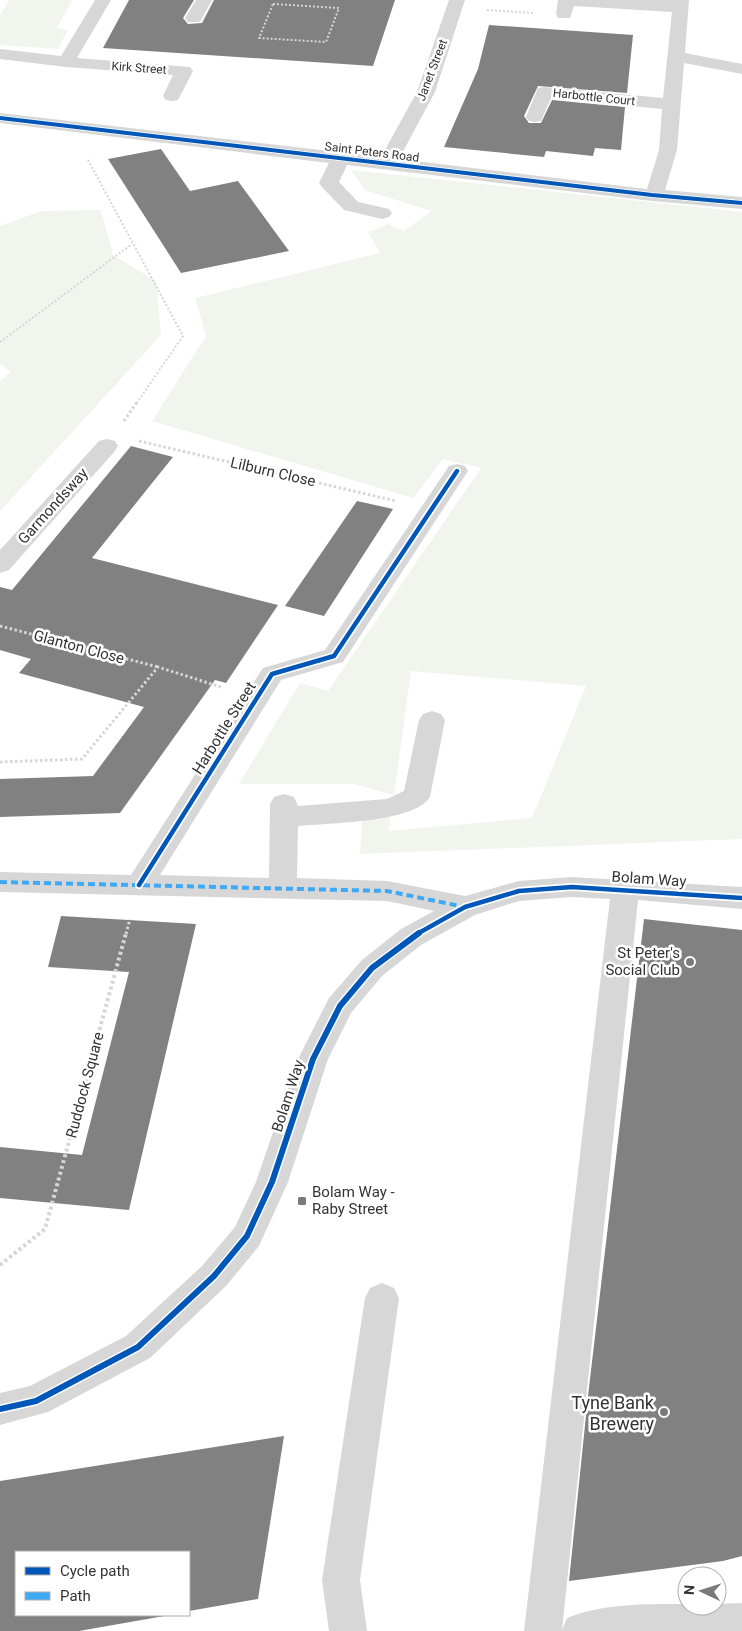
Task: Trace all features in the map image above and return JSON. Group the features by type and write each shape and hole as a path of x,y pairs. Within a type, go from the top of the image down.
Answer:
{"street":[{"path":"66,62 103,0"},
{"path":"194,18 204,0"},
{"path":"564,14 566,1 681,3 668,150 656,189"},
{"name":"Janet Street","path":"387,164 426,92 456,4"},
{"name":"Kirk Street","path":"0,54 66,62 184,71 172,96"},
{"path":"676,56 742,69"},
{"name":"Harbottle Court","path":"535,117 544,92 671,104"},
{"name":"Saint Peters Road","path":"0,118 652,195 742,203"},
{"path":"340,158 330,183 351,206 382,213"},
{"name":"Garmondsway","path":"0,566 110,441"},
{"name":"Harbottle Street","path":"139,885 272,674 334,656 457,471"},
{"path":"284,888 284,811 391,808 416,797 432,720"},
{"path":"0,882 388,891 465,907"},
{"name":"Bolam Way","path":"0,1410 36,1400 138,1347 214,1276 247,1236 256,1218 272,1182 314,1059 340,1006 372,968 411,937 465,907 519,891 572,887 742,898"},
{"path":"543,1631 625,889"},
{"path":"348,1631 341,1580 382,1298"},
{"path":"581,1631 742,1622"}],"path":[{"path":"273,4 339,8 326,42 259,38 274,0"},
{"path":"456,4 564,14"},
{"path":"70,127 183,336 110,441"},
{"path":"0,342 132,244"},
{"path":"0,762 82,759 158,667"}],"shaded area":[{"path":"9,0 72,0 57,28 68,30 58,49 0,45 0,16"},
{"path":"351,170 742,212 742,839 360,854 362,818 391,808 389,831 532,818 586,686 411,671 394,795 354,784 239,784 300,683 328,691 481,468 443,459 413,498 152,421 206,336 195,298 380,253 368,232 388,224 404,231 431,211 365,190"},
{"path":"101,210 113,255 156,281 161,335 0,511 0,381 11,372 0,364 0,226 42,211"}],"building":[{"path":"129,0 194,0 183,18 188,24 202,23 214,0 395,0 373,66 103,48"},
{"path":"489,25 633,35 627,93 538,86 524,116 529,123 541,123 552,100 625,107 621,150 595,148 593,156 546,151 544,157 444,147 478,69"},
{"path":"161,149 190,191 238,181 289,251 181,273 108,159"},
{"path":"131,446 173,457 92,558 278,605 226,683 215,680 120,813 0,817 0,779 93,776 144,707 19,673 31,659 0,650 0,587 12,590"},
{"path":"357,501 393,509 324,616 285,606"},
{"path":"61,916 196,924 129,1210 0,1198 0,1147 82,1155 129,972 48,967"},
{"name":"Tyne Bank Brewery","path":"644,919 742,930 742,1556 723,1561 569,1581 588,1396"},
{"path":"284,1436 258,1599 190,1611 190,1551 15,1551 15,1616 164,1616 79,1631 0,1631 0,1481"}],"marked path":[{"path":"0,882 387,891 465,907"}],"cycle path":[{"path":"0,118 652,195 742,203"},
{"path":"139,885 272,674 334,656 457,471"},
{"path":"0,1409 36,1401 138,1347 214,1276 247,1236 272,1182 313,1059 340,1006 372,968 411,937 465,907 519,891 572,887 742,898"}],"place":[{"name":"St Peter's Social Club","path":"690,962"},
{"name":"Bolam Way - Raby Street","path":"302,1201"},
{"name":"Tyne Bank Brewery","path":"664,1412"}]}
